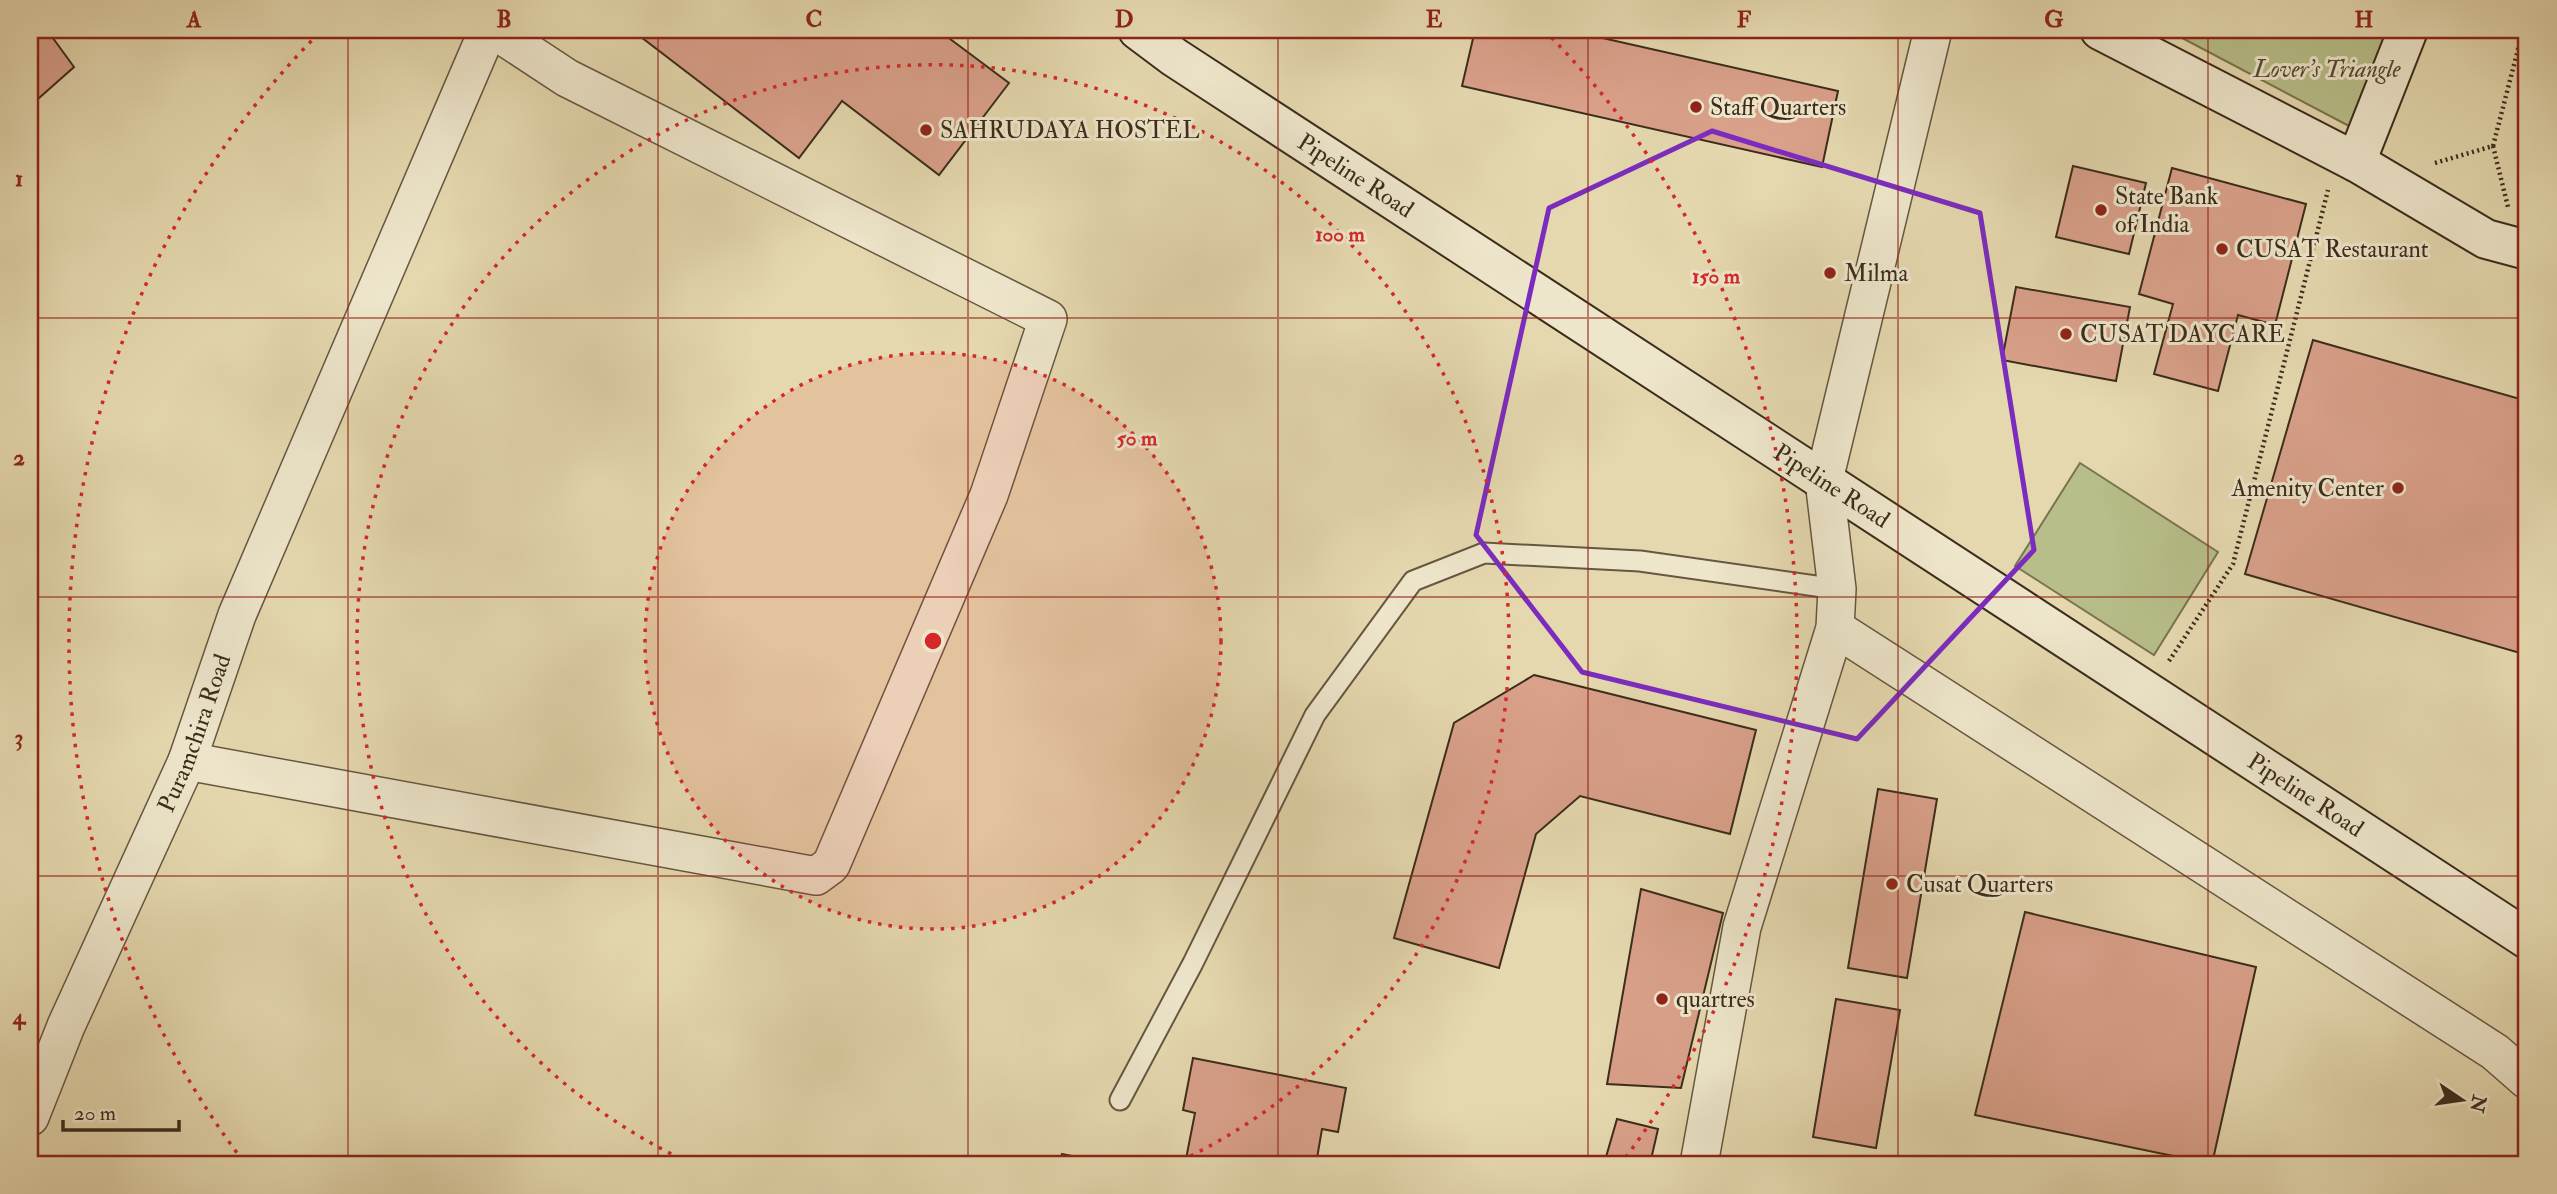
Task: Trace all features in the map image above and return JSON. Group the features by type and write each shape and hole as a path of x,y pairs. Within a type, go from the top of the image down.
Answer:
{"street":[{"name":"Puramchira Road","path":"30,1117 44,1038 187,761 237,615 488,30"},
{"path":"187,761 816,876 831,865 989,495 1048,319 567,78 494,30"},
{"name":"Pipeline Road","path":"1138,30 1174,57 2527,939"},
{"path":"1704,1164 1742,927 1835,628 1837,589 1824,480 1933,30"},
{"path":"2101,30 2370,170 2486,239 2527,250"},
{"path":"2370,170 2409,30"},
{"path":"1835,628 2495,1052 2527,1080"}],"lane":[{"path":"1121,1100 1193,963 1315,715 1413,581 1484,553 1640,561 1837,589"}],"path":[{"path":"2510,214 2493,146 2523,30"},
{"path":"2149,692 2233,564 2329,187 2370,170 2493,146"}],"highlighted area":[{"path":"1712,131 1980,213 2034,550 1857,739 1582,672 1476,535 1549,208"}],"green space":[{"name":"Lover's Triangle","path":"2167,30 2387,30 2349,126"},
{"path":"2080,463 2218,552 2154,655 2015,566"}],"building":[{"path":"30,30 47,30 74,67 30,106"},
{"name":"SAHRUDAYA HOSTEL","path":"646,30 938,30 1009,83 939,175 842,101 799,158 641,37"},
{"name":"Staff Quarters","path":"1475,30 1567,30 1838,91 1822,167 1462,86"},
{"name":"State Bank of India","path":"2073,166 2146,183 2129,254 2056,237"},
{"name":"CUSAT Restaurant","path":"2172,168 2306,204 2275,325 2238,315 2218,391 2154,374 2173,304 2139,294"},
{"name":"CUSAT DAYCARE","path":"2016,287 2130,307 2116,381 2002,360"},
{"name":"Amenity Center","path":"2313,340 2527,401 2527,655 2245,574"},
{"path":"1534,675 1756,730 1730,834 1580,796 1536,834 1499,968 1394,938 1454,723"},
{"name":"Cusat Quarters","path":"1878,789 1937,799 1907,978 1848,968"},
{"name":"quartres","path":"1641,889 1723,913 1681,1088 1607,1084"},
{"path":"2025,912 2256,967 2212,1164 1975,1115"},
{"path":"1836,999 1900,1010 1876,1148 1813,1137"},
{"path":"1193,1058 1346,1088 1338,1132 1322,1129 1316,1164 1185,1164 1195,1113 1183,1110"},
{"path":"1617,1119 1658,1129 1650,1164 1604,1164"},
{"path":"1062,1154 1102,1162 1060,1164"}],"place":[{"name":"Staff Quarters","path":"1696,107"},
{"name":"SAHRUDAYA HOSTEL","path":"926,130"},
{"name":"State Bank of India","path":"2101,210"},
{"name":"CUSAT Restaurant","path":"2222,249"},
{"name":"Milma","path":"1830,273"},
{"name":"CUSAT DAYCARE","path":"2066,334"},
{"name":"Amenity Center","path":"2398,488"},
{"name":"Cusat Quarters","path":"1892,884"},
{"name":"quartres","path":"1662,999"}]}
